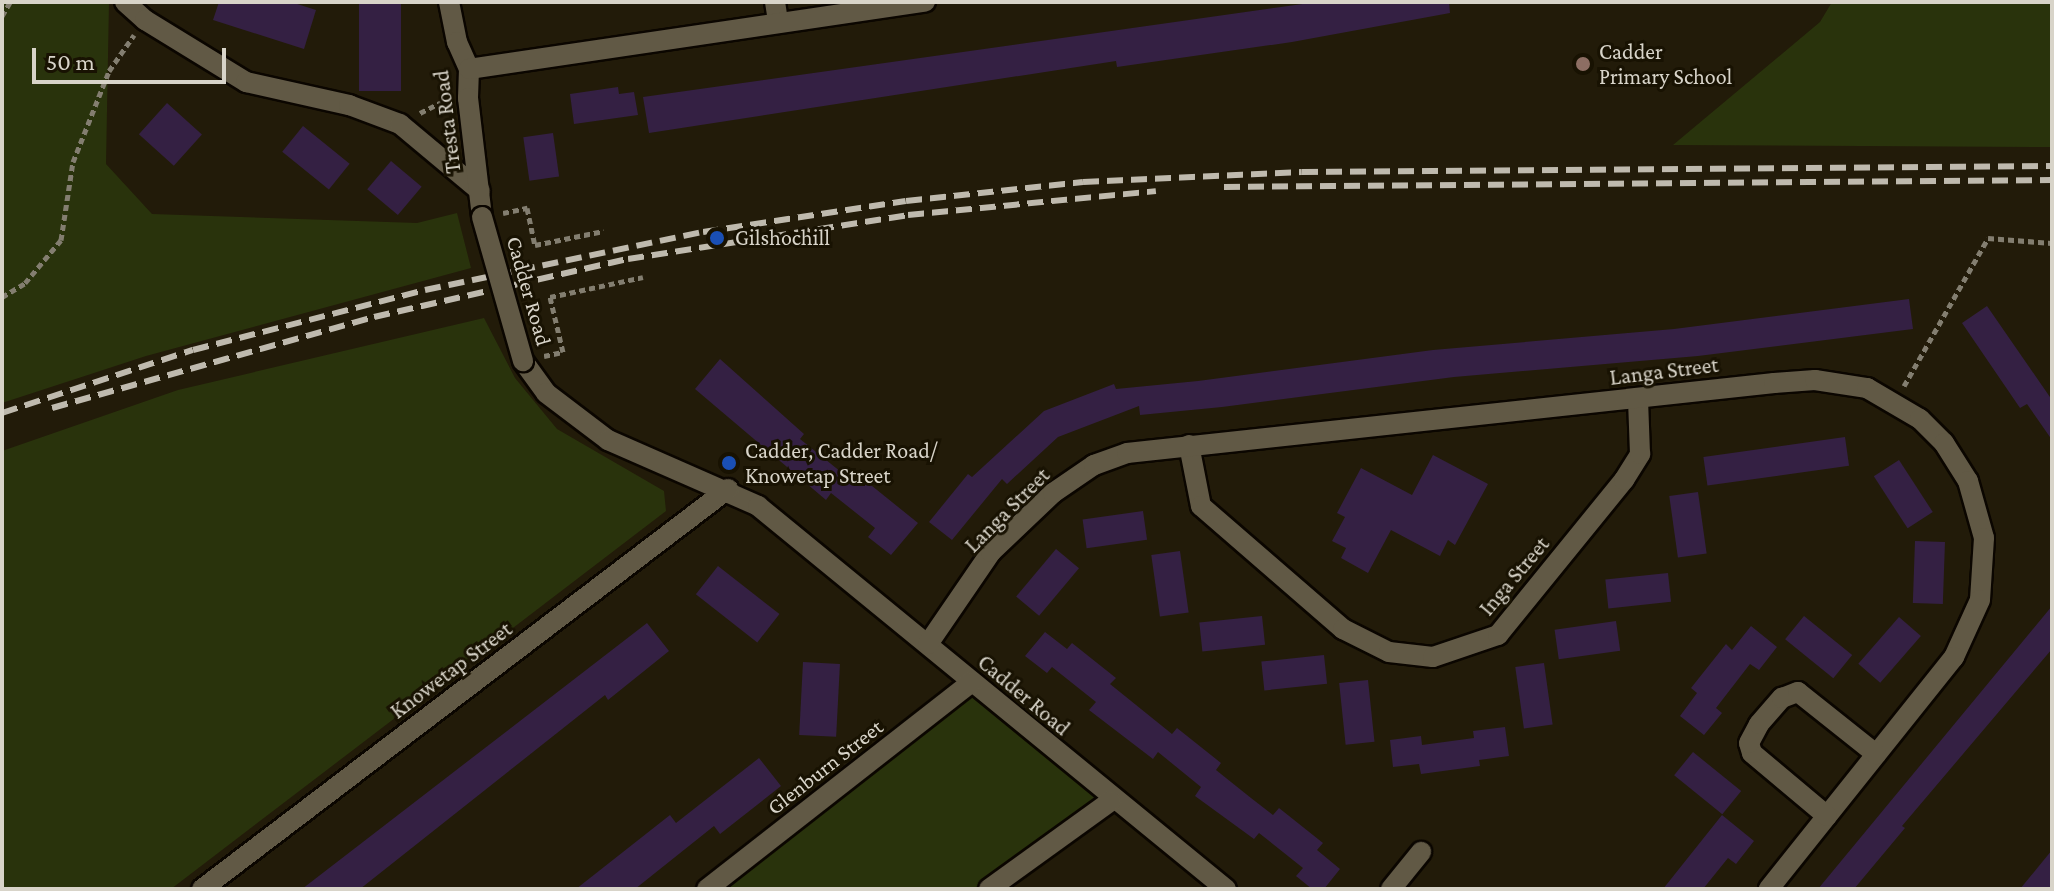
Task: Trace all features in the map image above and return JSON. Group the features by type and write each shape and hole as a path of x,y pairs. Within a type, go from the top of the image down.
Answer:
{"street":[{"path":"125,2 145,20 246,82 349,105 400,124 480,191"},
{"name":"Tresta Road","path":"449,2 457,42 469,78 480,191"},
{"path":"469,78 776,12 925,2"},
{"name":"Cadder Road","path":"480,191 482,217 523,361 546,393 608,440 728,489 758,506 928,644 1111,801 1226,889"},
{"name":"Langa Street","path":"928,644 991,552 1053,493 1094,465 1127,453 1815,380 1849,383 1896,401 1934,432 1968,481 1982,523 1984,573 1975,617 1963,642 1769,889"},
{"name":"Inga Street","path":"1189,445 1201,506 1343,629 1389,652 1433,657 1498,635 1624,480 1640,454 1638,399"},
{"name":"Knowetap Street","path":"202,889 728,489"},
{"name":"Glenburn Street","path":"707,889 972,682"},
{"path":"1827,816 1755,758 1749,743 1759,724 1782,698 1798,692 1876,754"},
{"path":"989,889 1111,801"},
{"path":"1391,889 1421,852"}],"path":[{"path":"2,16 10,2"},
{"path":"2,297 25,283 61,240 73,162 109,71 145,20"},
{"path":"400,124 469,78"},
{"path":"527,208 535,245 604,231"},
{"path":"1896,401 1988,238 2052,243"},
{"path":"563,352 550,297 643,277"}],"green space":[{"path":"2,2 109,2 106,164 152,214 417,223 457,213 471,268 146,356 2,403"},
{"path":"1832,2 2052,2 2052,147 1673,145 1820,22"},
{"path":"484,318 515,378 557,429 664,491 666,511 171,889 2,889 2,451 178,390"},
{"path":"969,687 1104,799 980,889 711,889"}],"building":[{"path":"219,2 291,2 316,10 304,49 213,20"},
{"path":"359,2 401,2 401,91 359,91"},
{"path":"1317,2 1449,2 1450,13 1292,42 1117,67 1116,61 649,133 643,97"},
{"path":"618,87 619,94 634,92 638,115 574,124 570,94"},
{"path":"167,103 202,134 174,166 139,134"},
{"path":"303,126 350,164 329,189 282,152"},
{"path":"553,133 559,177 529,181 523,137"},
{"path":"391,161 422,187 398,215 367,189"},
{"path":"1909,299 1913,329 1698,356 1454,377 1222,407 1140,415 1139,406 1058,437 1007,484 1002,479 952,540 929,522 968,474 972,477 1044,411 1114,384 1116,389 1198,381 1433,350 1674,329"},
{"path":"1987,306 2052,400 2052,440 2027,404 2020,408 1962,323"},
{"path":"720,359 804,434 800,439 846,476 851,469 918,523 891,555 868,537 875,528 831,493 826,500 695,389"},
{"path":"1845,437 1849,466 1707,486 1703,457"},
{"path":"1433,455 1488,484 1455,545 1448,540 1440,556 1391,530 1368,573 1341,558 1346,548 1332,541 1345,517 1337,513 1361,468 1412,495"},
{"path":"1899,460 1933,512 1908,528 1874,476"},
{"path":"1698,492 1707,553 1678,557 1669,496"},
{"path":"1143,511 1147,540 1087,548 1083,519"},
{"path":"1915,541 1945,542 1943,604 1913,603"},
{"path":"1056,549 1079,568 1039,616 1016,596"},
{"path":"1180,551 1189,612 1160,616 1151,555"},
{"path":"718,566 779,614 757,642 696,594"},
{"path":"1668,573 1671,602 1608,608 1605,580"},
{"path":"2052,606 2052,649 1902,826 1905,828 1854,889 1818,889"},
{"path":"1262,616 1265,645 1202,651 1199,623"},
{"path":"1804,616 1852,655 1833,678 1785,639"},
{"path":"1899,617 1921,636 1880,683 1858,664"},
{"path":"1616,621 1620,651 1559,659 1555,630"},
{"path":"647,623 669,651 608,700 605,695 360,889 302,889"},
{"path":"1751,626 1777,647 1759,670 1750,664 1716,708 1722,713 1704,735 1680,716 1697,693 1691,688 1726,644 1732,650"},
{"path":"1045,632 1067,649 1072,643 1116,678 1110,684 1172,734 1177,728 1221,763 1216,770 1273,815 1279,808 1323,843 1317,850 1340,869 1324,889 1312,889 1296,876 1303,868 1259,833 1254,839 1195,796 1201,787 1158,752 1153,759 1089,710 1096,702 1052,667 1047,673 1025,656"},
{"path":"1324,655 1327,684 1264,690 1261,662"},
{"path":"803,662 840,664 836,737 799,735"},
{"path":"1544,663 1553,724 1524,728 1515,667"},
{"path":"1368,680 1374,742 1346,745 1339,683"},
{"path":"1505,727 1509,756 1479,760 1480,766 1421,774 1419,764 1393,767 1390,740 1421,736 1422,745 1474,738 1473,731"},
{"path":"1693,752 1741,791 1722,814 1674,775"},
{"path":"759,758 781,786 720,834 714,826 635,889 576,889 670,815 676,823"},
{"path":"1722,815 1754,841 1736,864 1728,858 1703,889 1663,889"},
{"path":"2052,850 2052,889 2020,889"}],"railway":[{"path":"2,413 193,350 425,290 703,232 906,201 1083,182 1302,172 2052,166"},
{"path":"1224,187 2052,180"},
{"path":"52,408 374,317 628,259 908,215 1156,191"}],"place":[{"name":"Cadder Primary School","path":"1583,64"},
{"name":"Gilshochill","path":"717,238"},
{"name":"Cadder, Cadder Road/ Knowetap Street","path":"729,463"}]}
